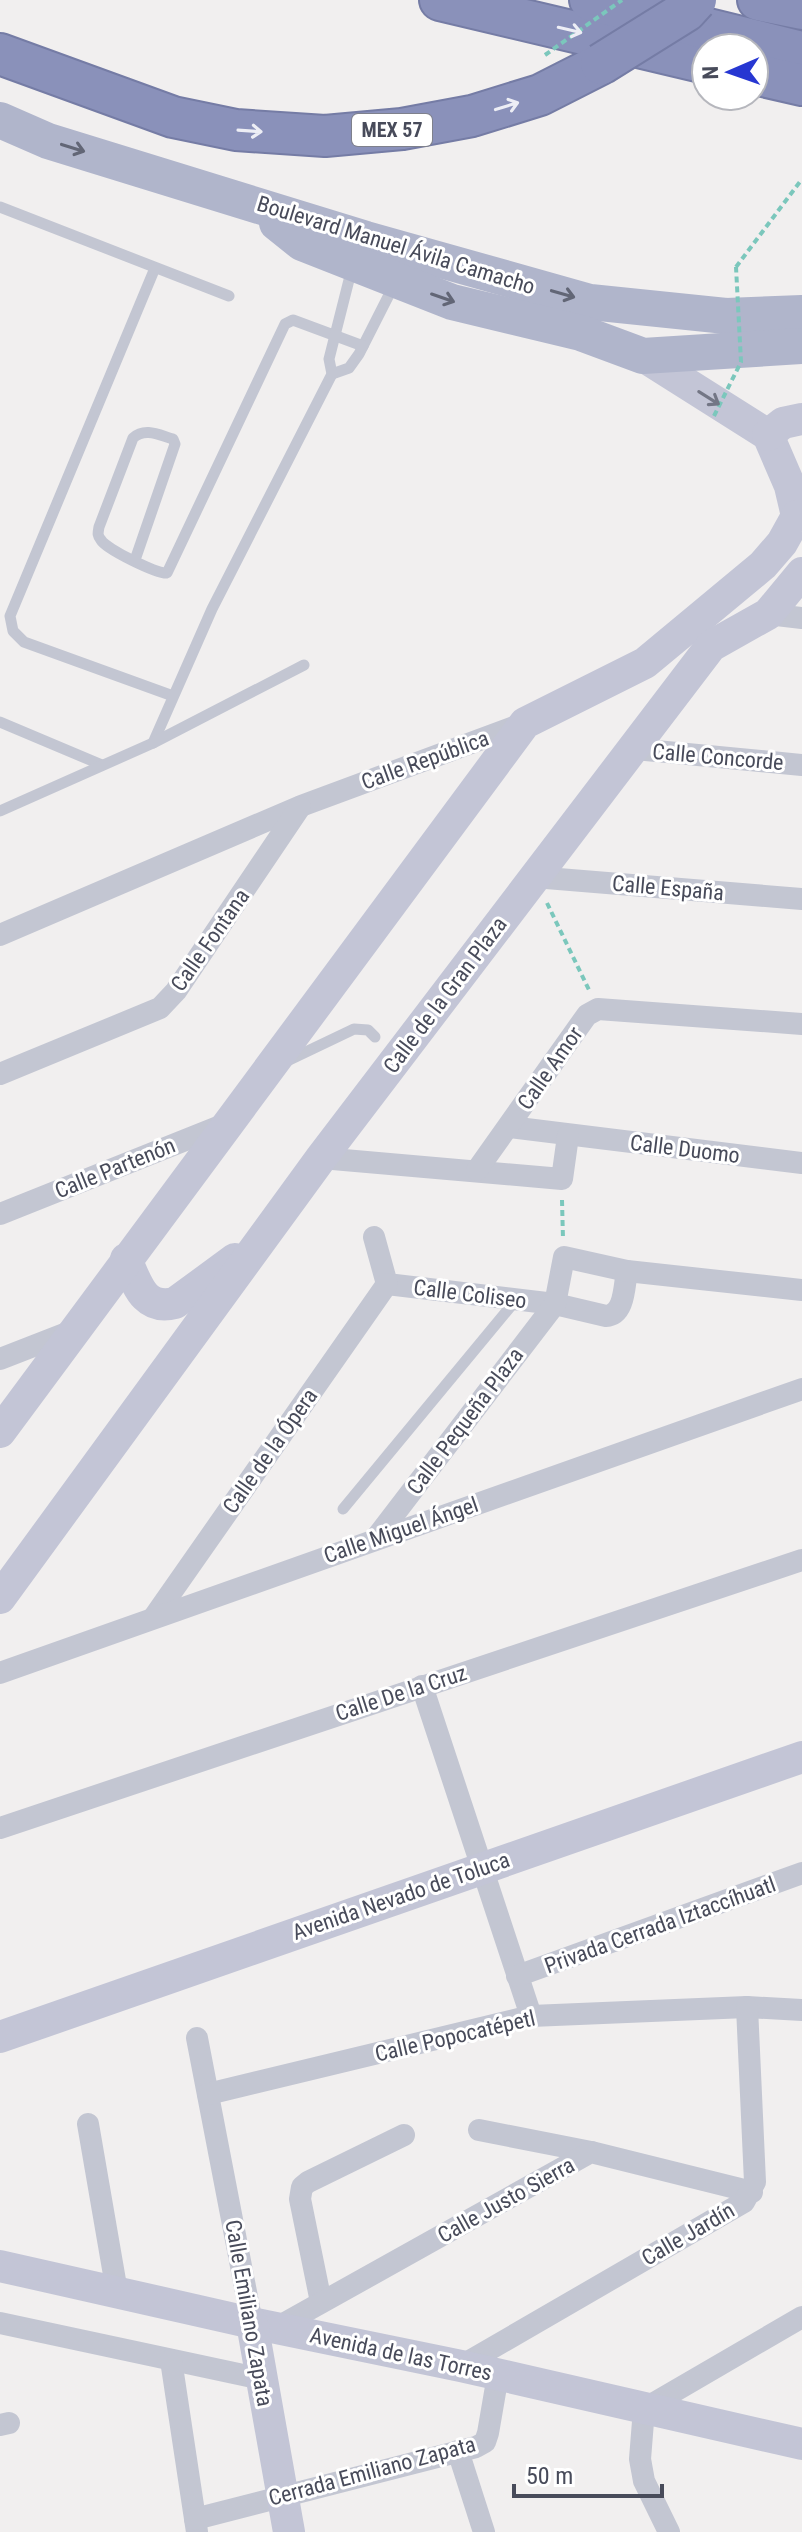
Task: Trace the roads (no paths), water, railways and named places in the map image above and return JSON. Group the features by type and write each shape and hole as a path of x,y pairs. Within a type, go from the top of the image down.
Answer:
{"highway":[{"path":"440,0 690,59"},
{"path":"590,0 802,52"},
{"name":"MEX 57","path":"0,54 173,117 236,130 325,136 402,129 472,116 540,95 601,64 686,11 696,0"},
{"path":"758,0 802,9"},
{"path":"0,76 60,96 173,117"},
{"path":"770,78 802,85"}],"main road":[{"name":"Boulevard Manuel Ávila Camacho","path":"0,120 48,141 366,239 590,302 726,316 802,313"},
{"path":"250,202 302,243 353,265 452,302 581,333 643,356 802,346"}],"street":[{"path":"643,356 768,435 800,516"},
{"path":"768,435 783,423 802,419"},
{"name":"Calle República","path":"0,935 301,806 525,723 645,663 763,565 800,516"},
{"name":"Calle de la Gran Plaza","path":"0,1598 321,1158 711,646 768,614 802,573"},
{"path":"768,614 802,618"},
{"path":"0,1432 525,723"},
{"name":"Calle Concorde","path":"635,749 802,765"},
{"name":"Calle Fontana","path":"0,1074 160,1008 176,991 301,806"},
{"name":"Calle España","path":"534,877 802,899"},
{"name":"Calle Amor","path":"477,1170 587,1015 598,1009 802,1024"},
{"name":"Calle Partenón","path":"0,1214 229,1122"},
{"name":"Calle Duomo","path":"510,1127 802,1163"},
{"path":"321,1158 562,1179 568,1136"},
{"name":"Calle Coliseo","path":"374,1237 387,1284 555,1304 606,1316 614,1316 619,1311 627,1271 564,1257 555,1304"},
{"path":"126,1259 144,1297 158,1305 167,1305 175,1303 261,1241"},
{"path":"627,1271 802,1290"},
{"name":"Calle de la Ópera","path":"154,1617 387,1284"},
{"name":"Calle Pequeña Plaza","path":"376,1539 555,1304"},
{"path":"0,1359 72,1331"},
{"name":"Calle Miguel Ángel","path":"0,1673 802,1389"},
{"name":"Calle De la Cruz","path":"0,1828 802,1560"},
{"path":"422,1686 531,2016"},
{"name":"Avenida Nevado de Toluca","path":"0,2037 802,1757"},
{"name":"Privada Cerrada Iztaccíhuatl","path":"517,1976 802,1873"},
{"name":"Calle Popocatépetl","path":"208,2094 531,2016 747,2007 802,2010"},
{"name":"Calle Jardín","path":"461,2366 744,2202 752,2192 755,2182 747,2007"},
{"name":"Calle Emiliano Zapata","path":"197,2038 264,2326 262,2379 289,2532"},
{"path":"88,2124 117,2292"},
{"path":"479,2130 591,2152"},
{"path":"321,2302 300,2199 302,2187 404,2135"},
{"name":"Calle Justo Sierra","path":"264,2326 321,2302 591,2152 752,2192"},
{"name":"Avenida de las Torres","path":"0,2266 802,2444"},
{"path":"669,2532 644,2481 640,2459 644,2409 802,2317"},
{"path":"0,2323 262,2379"},
{"path":"171,2360 196,2525"},
{"name":"Cerrada Emiliano Zapata","path":"196,2525 282,2496 485,2442 498,2375"},
{"path":"458,2451 484,2532"}],"lane":[{"path":"0,207 229,296"},
{"path":"153,743 212,609 332,374 329,359 353,265"},
{"path":"155,268 10,616 13,631 24,642 173,696"},
{"path":"332,374 349,368 396,281"},
{"path":"135,560 175,451 173,439 139,432 133,438 98,536 103,544 162,574 171,568 288,320 363,346"},
{"path":"0,811 153,743 304,665"},
{"path":"0,722 102,765"},
{"path":"268,1070 354,1029 368,1030 375,1037"},
{"path":"343,1509 517,1299"}]}
